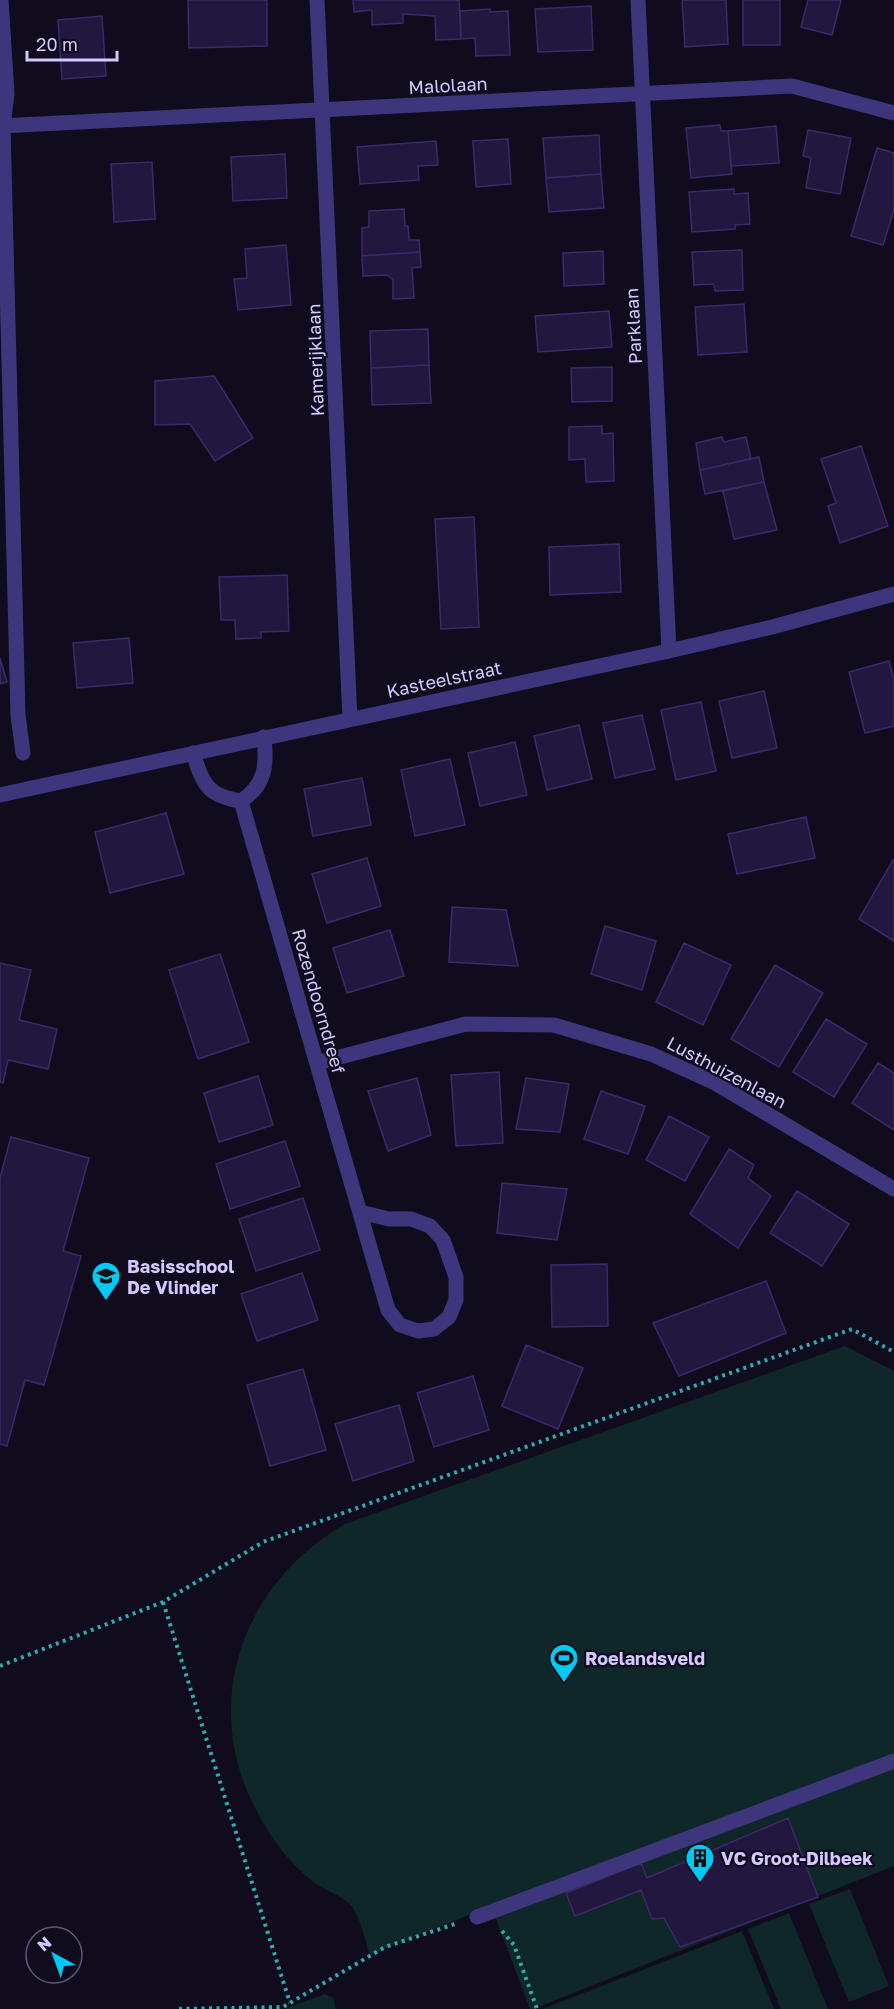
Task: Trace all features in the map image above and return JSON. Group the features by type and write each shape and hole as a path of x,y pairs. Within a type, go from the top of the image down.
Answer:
{"street":[{"path":"1,0 7,94 1,126 18,716 24,753"},
{"name":"Kamerijklaan","path":"317,0 324,111 350,719"},
{"name":"Parklaan","path":"638,0 669,651"},
{"name":"Malolaan","path":"1,126 792,86 894,113"},
{"name":"Kasteelstraat","path":"0,795 669,651 772,627 894,594"},
{"path":"193,753 202,783 222,798 241,801 251,795 262,780 267,763 264,737"},
{"name":"Rozendoorndreef","path":"241,801 388,1310 400,1325 418,1331 434,1329 449,1317 456,1300 456,1277 443,1240 430,1226 421,1222 411,1219 389,1219 360,1212"},
{"name":"Lusthuizenlaan","path":"317,1063 466,1024 554,1025 651,1054 715,1083 894,1189"},
{"path":"477,1917 894,1761"}],"path":[{"path":"0,1666 163,1602 263,1542 852,1329 894,1352"},
{"path":"163,1602 290,2003"},
{"path":"179,2009 283,2007 385,1947 477,1917 507,1934 514,1945 537,2009"}],"green space":[{"name":"Roelandsveld","path":"845,1346 894,1371 894,1866 533,2009 530,2009 491,1906 370,1955 361,1924 353,1908 345,1900 316,1884 305,1875 271,1836 245,1787 234,1744 231,1701 238,1659 253,1620 276,1583 307,1551 345,1524"},
{"path":"850,1889 889,1986 849,2002 809,1904"},
{"path":"789,1913 828,2009 781,2009 748,1929"},
{"path":"742,1931 774,2009 543,2009"},
{"path":"325,1994 333,1998 336,2009 284,2009"}],"building":[{"path":"188,0 267,0 267,46 189,48"},
{"path":"353,0 459,0 461,39 436,40 435,16 403,14 403,23 372,25 372,10 354,12"},
{"path":"682,0 726,0 728,44 685,47"},
{"path":"743,0 780,0 780,45 743,45"},
{"path":"808,0 841,0 832,35 801,27"},
{"path":"591,6 593,50 538,52 535,9"},
{"path":"490,9 490,12 508,11 510,55 476,56 475,38 461,39 460,11"},
{"path":"102,16 106,76 62,79 58,20"},
{"path":"720,125 721,131 728,131 732,174 691,178 686,128"},
{"path":"776,126 779,163 731,166 728,131"},
{"path":"808,130 851,138 840,194 806,188 811,158 803,156"},
{"path":"599,135 601,174 546,178 543,138"},
{"path":"508,139 511,184 476,187 473,141"},
{"path":"436,141 438,165 418,166 419,180 360,184 357,147"},
{"path":"877,148 894,153 894,210 883,245 851,236"},
{"path":"285,154 287,198 233,201 231,157"},
{"path":"152,162 155,219 114,222 111,164"},
{"path":"601,174 604,208 549,212 546,178"},
{"path":"734,189 734,194 748,193 750,224 735,225 735,229 692,232 689,192"},
{"path":"404,209 409,240 419,240 420,252 362,256 362,228 369,227 369,211"},
{"path":"286,245 291,305 238,310 234,279 247,278 245,249"},
{"path":"742,250 743,290 715,291 714,284 694,285 692,252"},
{"path":"603,251 604,284 564,286 563,253"},
{"path":"420,252 421,267 412,268 414,298 393,299 393,280 387,275 363,276 362,256"},
{"path":"744,304 747,352 698,355 695,307"},
{"path":"609,311 612,347 538,352 535,316"},
{"path":"428,329 429,365 371,368 370,331"},
{"path":"429,365 431,403 372,405 371,368"},
{"path":"612,367 612,401 572,402 571,368"},
{"path":"214,376 253,438 215,461 190,424 155,425 155,381"},
{"path":"602,426 602,434 613,433 614,481 586,482 585,459 569,460 569,427"},
{"path":"722,437 724,442 746,437 751,459 700,470 696,443"},
{"path":"861,446 888,526 840,543 828,506 836,503 821,459"},
{"path":"759,457 764,482 705,494 700,470"},
{"path":"764,482 777,530 734,539 723,491"},
{"path":"474,517 479,627 441,629 435,519"},
{"path":"619,544 621,592 550,595 549,547"},
{"path":"287,575 289,631 261,632 261,638 236,639 235,620 221,620 219,577"},
{"path":"129,638 133,683 77,688 73,643"},
{"path":"0,658 7,682 0,684"},
{"path":"889,661 894,680 894,726 865,733 849,672"},
{"path":"764,691 777,748 732,758 719,701"},
{"path":"701,702 716,771 676,780 661,710"},
{"path":"642,715 655,769 615,778 603,723"},
{"path":"579,725 592,779 547,790 534,736"},
{"path":"515,742 527,795 480,806 468,753"},
{"path":"450,759 465,825 415,836 401,770"},
{"path":"362,778 371,825 313,836 304,789"},
{"path":"166,813 184,874 110,893 95,832"},
{"path":"806,817 815,858 737,874 728,834"},
{"path":"367,858 381,906 327,923 312,874"},
{"path":"894,860 894,941 859,919"},
{"path":"452,907 506,910 518,966 449,962"},
{"path":"605,926 656,941 642,990 591,974"},
{"path":"390,930 404,976 347,993 333,948"},
{"path":"684,943 731,965 703,1025 656,1002"},
{"path":"220,954 249,1042 198,1059 169,970"},
{"path":"0,963 31,970 19,1020 57,1029 48,1069 8,1060 3,1083 0,1082"},
{"path":"775,965 823,993 779,1067 731,1039"},
{"path":"826,1019 867,1044 834,1097 793,1072"},
{"path":"878,1063 894,1073 894,1130 852,1103"},
{"path":"499,1072 503,1143 456,1146 451,1075"},
{"path":"258,1076 273,1125 219,1142 204,1093"},
{"path":"417,1078 431,1135 388,1151 368,1091"},
{"path":"526,1078 569,1084 560,1132 516,1129"},
{"path":"601,1091 645,1106 628,1154 584,1139"},
{"path":"669,1116 709,1137 685,1181 646,1160"},
{"path":"11,1137 89,1158 63,1251 81,1256 44,1385 25,1380 7,1446 0,1444 0,1178"},
{"path":"285,1141 300,1186 230,1209 216,1164"},
{"path":"729,1149 754,1165 748,1178 771,1196 738,1248 690,1214"},
{"path":"502,1183 567,1189 557,1240 497,1233"},
{"path":"797,1191 849,1224 822,1266 770,1233"},
{"path":"303,1198 320,1250 256,1271 239,1219"},
{"path":"607,1264 608,1326 552,1327 551,1265"},
{"path":"302,1273 318,1320 257,1341 241,1294"},
{"path":"766,1281 786,1333 679,1376 653,1323"},
{"path":"526,1345 583,1368 558,1429 502,1406"},
{"path":"303,1369 326,1450 270,1466 247,1385"},
{"path":"473,1376 489,1430 434,1447 417,1393"},
{"path":"399,1405 414,1461 353,1481 335,1424"},
{"name":"VC Groot-Dilbeek","path":"788,1818 818,1897 680,1947 664,1918 652,1919 641,1890 575,1916 566,1893 641,1863 647,1878"}],"place":[{"name":"Basisschool De Vlinder","path":"106,1302"},
{"name":"Roelandsveld","path":"564,1684"},
{"name":"VC Groot-Dilbeek","path":"700,1884"}]}
